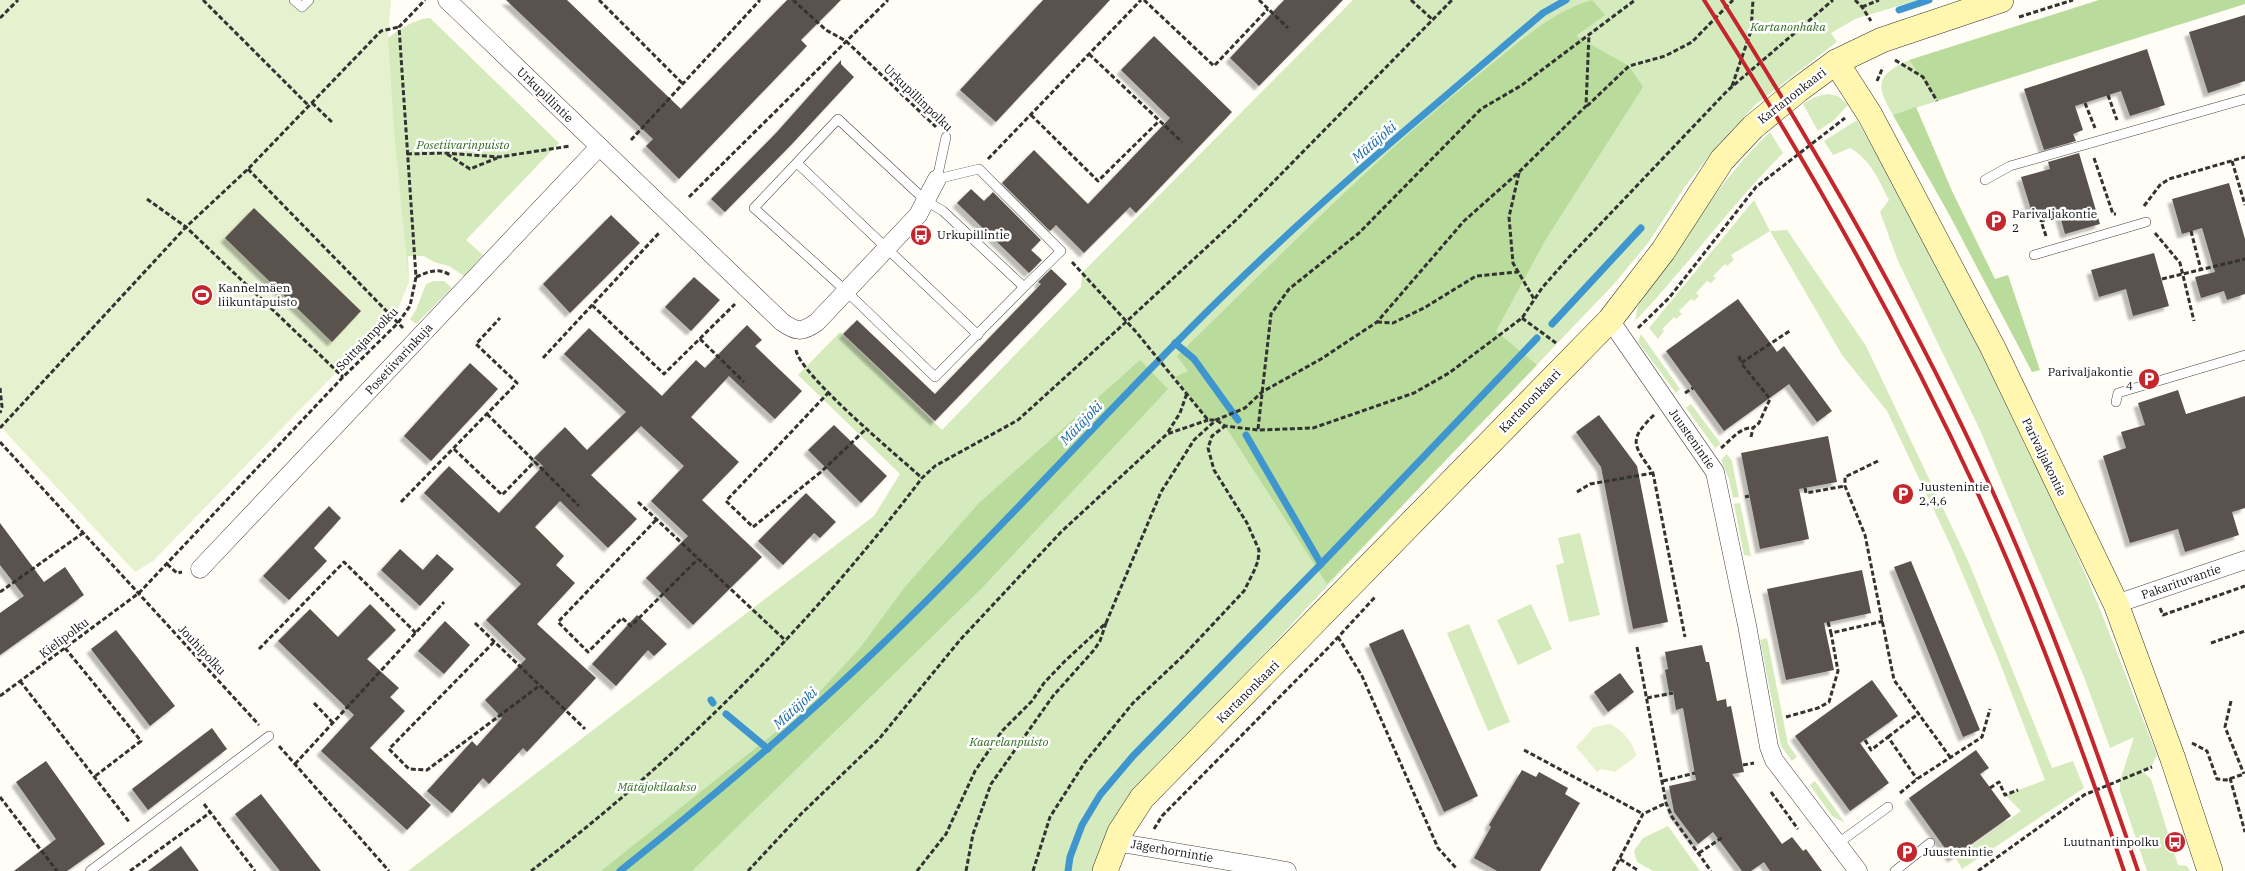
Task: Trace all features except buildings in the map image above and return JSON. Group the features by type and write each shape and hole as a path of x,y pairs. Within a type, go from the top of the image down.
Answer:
{"street":[{"name":"Urkupillintie","path":"447,0 598,148 792,329"},
{"name":"Kartanonkaari","path":"1105,871 1115,842 1129,815 1161,779 1610,320 1663,250 1722,160 1753,128 1798,90 1836,62 1882,40 2001,0"},
{"name":"Parivaljakontie","path":"1836,62 1864,104 1994,348 2116,604 2173,759 2210,871"},
{"name":"Posetiivarinkuja","path":"200,569 598,148"},
{"path":"792,329 805,331 817,322 918,215 937,179"},
{"name":"Juustenintie","path":"1610,320 1624,343 1715,472 1747,625 1769,747 1774,760 1858,871"},
{"name":"Pakarituvantie","path":"2116,604 2245,560"},
{"name":"Jägerhornintie","path":"1115,842 1287,871"}],"lane":[{"path":"294,0 302,8 309,0"},
{"path":"1985,180 2010,166 2245,99"},
{"path":"946,137 937,179 979,169 1061,251 935,377 846,291 754,208 838,118 926,201 943,211 1024,287"},
{"path":"797,163 978,334"},
{"path":"2034,255 2146,222"},
{"path":"2116,402 2118,393 2245,355"},
{"path":"90,871 269,736"},
{"path":"1837,844 1888,807"},
{"path":"1896,871 1930,843"}],"path":[{"path":"0,18 18,0"},
{"path":"203,0 333,123"},
{"path":"0,428 186,227 248,169 381,31 399,27 425,0"},
{"path":"599,0 682,83"},
{"path":"631,140 760,0"},
{"name":"Urkupillinpolku","path":"793,0 826,30 846,41 946,137"},
{"path":"689,198 888,0"},
{"path":"979,169 1142,0 1214,66 1268,9"},
{"path":"1259,0 1288,28"},
{"path":"1411,0 1433,20"},
{"path":"531,871 564,846 698,728 786,641 841,579 922,478 935,466 1018,420 1236,220 1452,0"},
{"path":"1258,430 1271,314 1289,289 1359,233 1481,109 1522,85 1635,0"},
{"path":"966,871 973,834 991,784 1053,696 1100,641 1161,492 1194,440 1216,420 1245,408 1262,392 1320,359 1377,322 1464,221 1519,172 1629,66 1665,56 1692,42 1733,0"},
{"path":"1732,86 1751,31 1753,0"},
{"path":"1167,434 1208,420 1216,420 1225,426 1258,430 1313,428 1414,393 1450,373 1522,318 1553,275 1621,201 1732,86 1833,0"},
{"path":"1862,7 1879,0"},
{"name":"Soittajanpolku","path":"139,593 343,377 398,323 410,306 416,277 399,27"},
{"path":"1586,106 1589,34"},
{"path":"1089,54 1182,142"},
{"path":"1892,58 1922,77 1937,101"},
{"path":"2108,95 2122,134"},
{"path":"2085,102 2100,140"},
{"path":"1624,343 1669,298 1756,187 1864,104"},
{"path":"1030,115 1098,181 1159,121"},
{"path":"407,154 445,153 499,157 568,146 598,148"},
{"path":"445,153 470,169 499,157"},
{"path":"2139,213 2160,185 2169,180 2245,157"},
{"path":"2232,161 2245,205"},
{"path":"248,169 416,340"},
{"path":"1519,172 1509,217 1513,262 1534,300"},
{"path":"147,199 186,227 343,377"},
{"path":"2051,250 2041,221 2064,214"},
{"path":"2191,231 2201,270"},
{"path":"543,358 660,233"},
{"path":"2162,279 2245,259"},
{"path":"416,277 432,270 445,272 466,288"},
{"path":"1082,272 1175,377 1208,420"},
{"path":"1377,322 1393,323 1424,308 1476,276 1518,272"},
{"path":"592,305 664,374 735,304"},
{"path":"402,502 517,383 476,344 500,318"},
{"path":"1522,318 1560,346"},
{"path":"792,329 797,355 829,392 866,429 922,478"},
{"path":"1741,363 1791,330"},
{"path":"700,339 744,382"},
{"path":"1739,356 1741,363 1770,398 1759,423 1753,428 1751,437"},
{"path":"0,388 2,406 0,413"},
{"path":"829,392 726,501 753,527 822,471 866,429"},
{"path":"748,871 801,814 879,739 960,640 1060,532 1167,434 1180,413 1187,392"},
{"path":"1667,403 1638,430 1635,438 1637,450 1653,473 1685,637"},
{"path":"487,414 579,506"},
{"path":"1033,871 1050,817 1085,762 1133,704 1184,655 1244,591 1254,571 1258,560 1258,550 1247,523 1214,470 1208,448 1212,436 1225,426"},
{"path":"1726,444 1741,431 1748,427 1753,428"},
{"name":"Jouhipolku","path":"0,442 296,764 390,871"},
{"path":"454,449 502,495 535,461"},
{"path":"1878,461 1845,477 1845,486 1865,535 1884,621 1894,680 1950,756"},
{"path":"1577,492 1590,484 1653,473"},
{"path":"1805,488 1806,493 1845,486"},
{"path":"638,502 786,641"},
{"path":"656,520 558,622 588,652 622,618 631,626 698,559"},
{"path":"0,592 83,533"},
{"path":"259,649 344,562 416,633"},
{"name":"Pakarituvantie","path":"2163,615 2245,586"},
{"name":"Kielipolku","path":"0,696 139,593"},
{"name":"Kartanonkaari","path":"1144,846 1162,816 1377,595"},
{"path":"296,764 444,602"},
{"path":"1831,633 1884,621"},
{"path":"1786,718 1818,708 1829,702 1838,671 1828,622"},
{"path":"917,871 946,834 975,771 997,738 1032,701 1044,683 1106,623"},
{"path":"475,624 585,729"},
{"path":"2211,643 2245,631"},
{"path":"1338,637 1362,676 1438,848 1457,869"},
{"path":"494,642 389,749 408,769 427,770 539,686"},
{"path":"1637,647 1666,804 1672,817 1711,871"},
{"path":"65,648 141,741 94,777"},
{"path":"20,682 138,834"},
{"path":"1647,698 1673,693"},
{"path":"2192,743 2207,751 2218,779 2245,774 2225,727 2231,701"},
{"path":"314,703 333,723"},
{"path":"1900,792 1950,756 1982,737 1990,709"},
{"path":"1865,740 1871,750 1918,714"},
{"path":"1888,737 1917,779"},
{"path":"1524,750 1643,814"},
{"path":"1978,871 2084,795 2173,759"},
{"path":"1742,766 1757,763"},
{"path":"1663,781 1695,773"},
{"path":"2230,778 2245,832"},
{"path":"1990,788 1999,782 2005,796 2018,790"},
{"path":"196,792 255,871"},
{"path":"0,797 57,871"},
{"path":"1613,871 1643,814 1666,804"},
{"path":"130,871 211,812"},
{"path":"1699,854 1723,837"},
{"path":"1620,860 1639,871"}],"green space":[{"name":"Kannelmäen liikuntapuisto","path":"0,0 391,0 388,37 395,142 409,282 398,309 153,561 135,572 0,426"},
{"path":"1353,0 1918,0 1855,19 1831,33 1837,42 1756,104 1715,148 1684,188 1648,243 1614,284 1136,788 1118,813 1103,841 1093,871 408,871 874,516 900,474 798,375 840,332 942,430 1081,287 1082,272"},
{"path":"1592,0 1605,15 1576,36 1629,66 1643,87 1546,239 1496,331 1537,365 1327,584 1225,426 1216,420 1208,420 1175,377 1188,371 1177,356 1367,171 1447,101 1537,28 1550,19"},
{"path":"2099,0 2245,0 2245,4 1937,101 1909,60"},
{"name":"Posetiivarinpuisto","path":"430,18 559,143 466,240 483,255 464,276 449,266 434,262 424,256 408,256 409,282 313,110 352,70 384,41 415,21"},
{"path":"1909,60 1937,101 1893,115 1883,96 1882,82 1890,71"},
{"path":"1827,94 1838,96 1848,105 1834,120 1818,131 1803,104 1815,97"},
{"path":"1916,107 1952,191 1995,279 2008,275 2040,370 2032,372 1950,216 1893,115"},
{"path":"1857,120 1916,227 1972,335 2026,444 2077,555 2157,755 2151,767 2142,771 2151,779 2178,865 2187,866 2190,871 2147,871 2120,791 2120,781 2134,737 2110,748 2084,677 1980,430 1898,261 1880,212 1889,200 1869,164 1863,158 1850,148 1833,155 1824,141"},
{"path":"1770,132 1783,153 1635,321 1638,306 1700,215 1733,172"},
{"path":"1754,200 1770,231 1731,255 1734,260 1727,266 1725,264 1713,276 1716,278 1711,283 1707,281 1696,293 1699,296 1694,301 1691,299 1679,311 1682,314 1676,319 1674,317 1662,329 1664,331 1658,339 1649,328"},
{"path":"1787,230 1866,346 1969,563 2052,768 2073,761 2084,788 1962,869 1956,858 2021,811 2005,795 2045,780 1998,658 1950,544 1887,411 1842,355 1770,231"},
{"path":"434,281 444,281 452,288 416,324 410,319 416,310 426,284"},
{"path":"1641,334 1680,389 1676,393 1638,342"},
{"path":"1140,360 1168,389 982,588 692,871 601,871 801,712 860,648 904,588 979,503"},
{"path":"1691,404 1721,444 1715,448 1686,408"},
{"path":"1727,454 1732,461 1739,497 1733,498 1729,479 1721,460"},
{"path":"1740,503 1751,556 1744,555 1734,504"},
{"path":"1580,533 1600,615 1569,622 1556,565 1564,563 1558,538"},
{"path":"1531,604 1552,649 1518,665 1497,620"},
{"path":"1469,624 1510,722 1488,731 1447,633"},
{"path":"1767,638 1788,744 1797,757 1792,761 1781,746 1760,640"},
{"path":"1610,724 1627,737 1633,746 1636,756 1615,772 1601,769 1597,772 1576,747 1594,727"},
{"path":"1815,781 1845,823 1832,816 1810,785"},
{"path":"1668,826 1700,871 1653,871 1637,862 1634,851 1643,838"}],"waterway":[{"name":"Mätäjoki","path":"620,871 766,750 872,654 947,581 1184,334 1302,221 1543,13 1566,0"},
{"path":"1899,10 1929,0"},
{"path":"1552,324 1641,228"},
{"path":"1321,564 1537,338"},
{"path":"1175,343 1194,359 1238,420"},
{"path":"1068,871 1070,857 1082,825 1100,795 1133,756 1321,564 1246,435"},
{"path":"726,714 768,749"}],"railway":[{"path":"1704,0 1779,120 1850,242 1948,430 1999,540 2037,633 2074,728 2124,871"},
{"path":"1722,0 1795,119 1865,240 1899,302 1962,427 2013,537 2051,631 2138,871"}],"place":[{"name":"Parivaljakontie 2","path":"1996,221"},
{"name":"Urkupillintie","path":"921,235"},
{"name":"Kannelmäen liikuntapuisto","path":"202,295"},
{"name":"Parivaljakontie 4","path":"2149,379"},
{"name":"Juustenintie 2,4,6","path":"1903,494"},
{"name":"Luutnantinpolku","path":"2175,842"},
{"name":"Juustenintie","path":"1907,852"}],"park label":[{"name":"Kartanonhaka","path":"1788,27"},
{"name":"Kaarelanpuisto","path":"1009,742"},
{"name":"Mätäjokilaakso","path":"657,787"}]}
